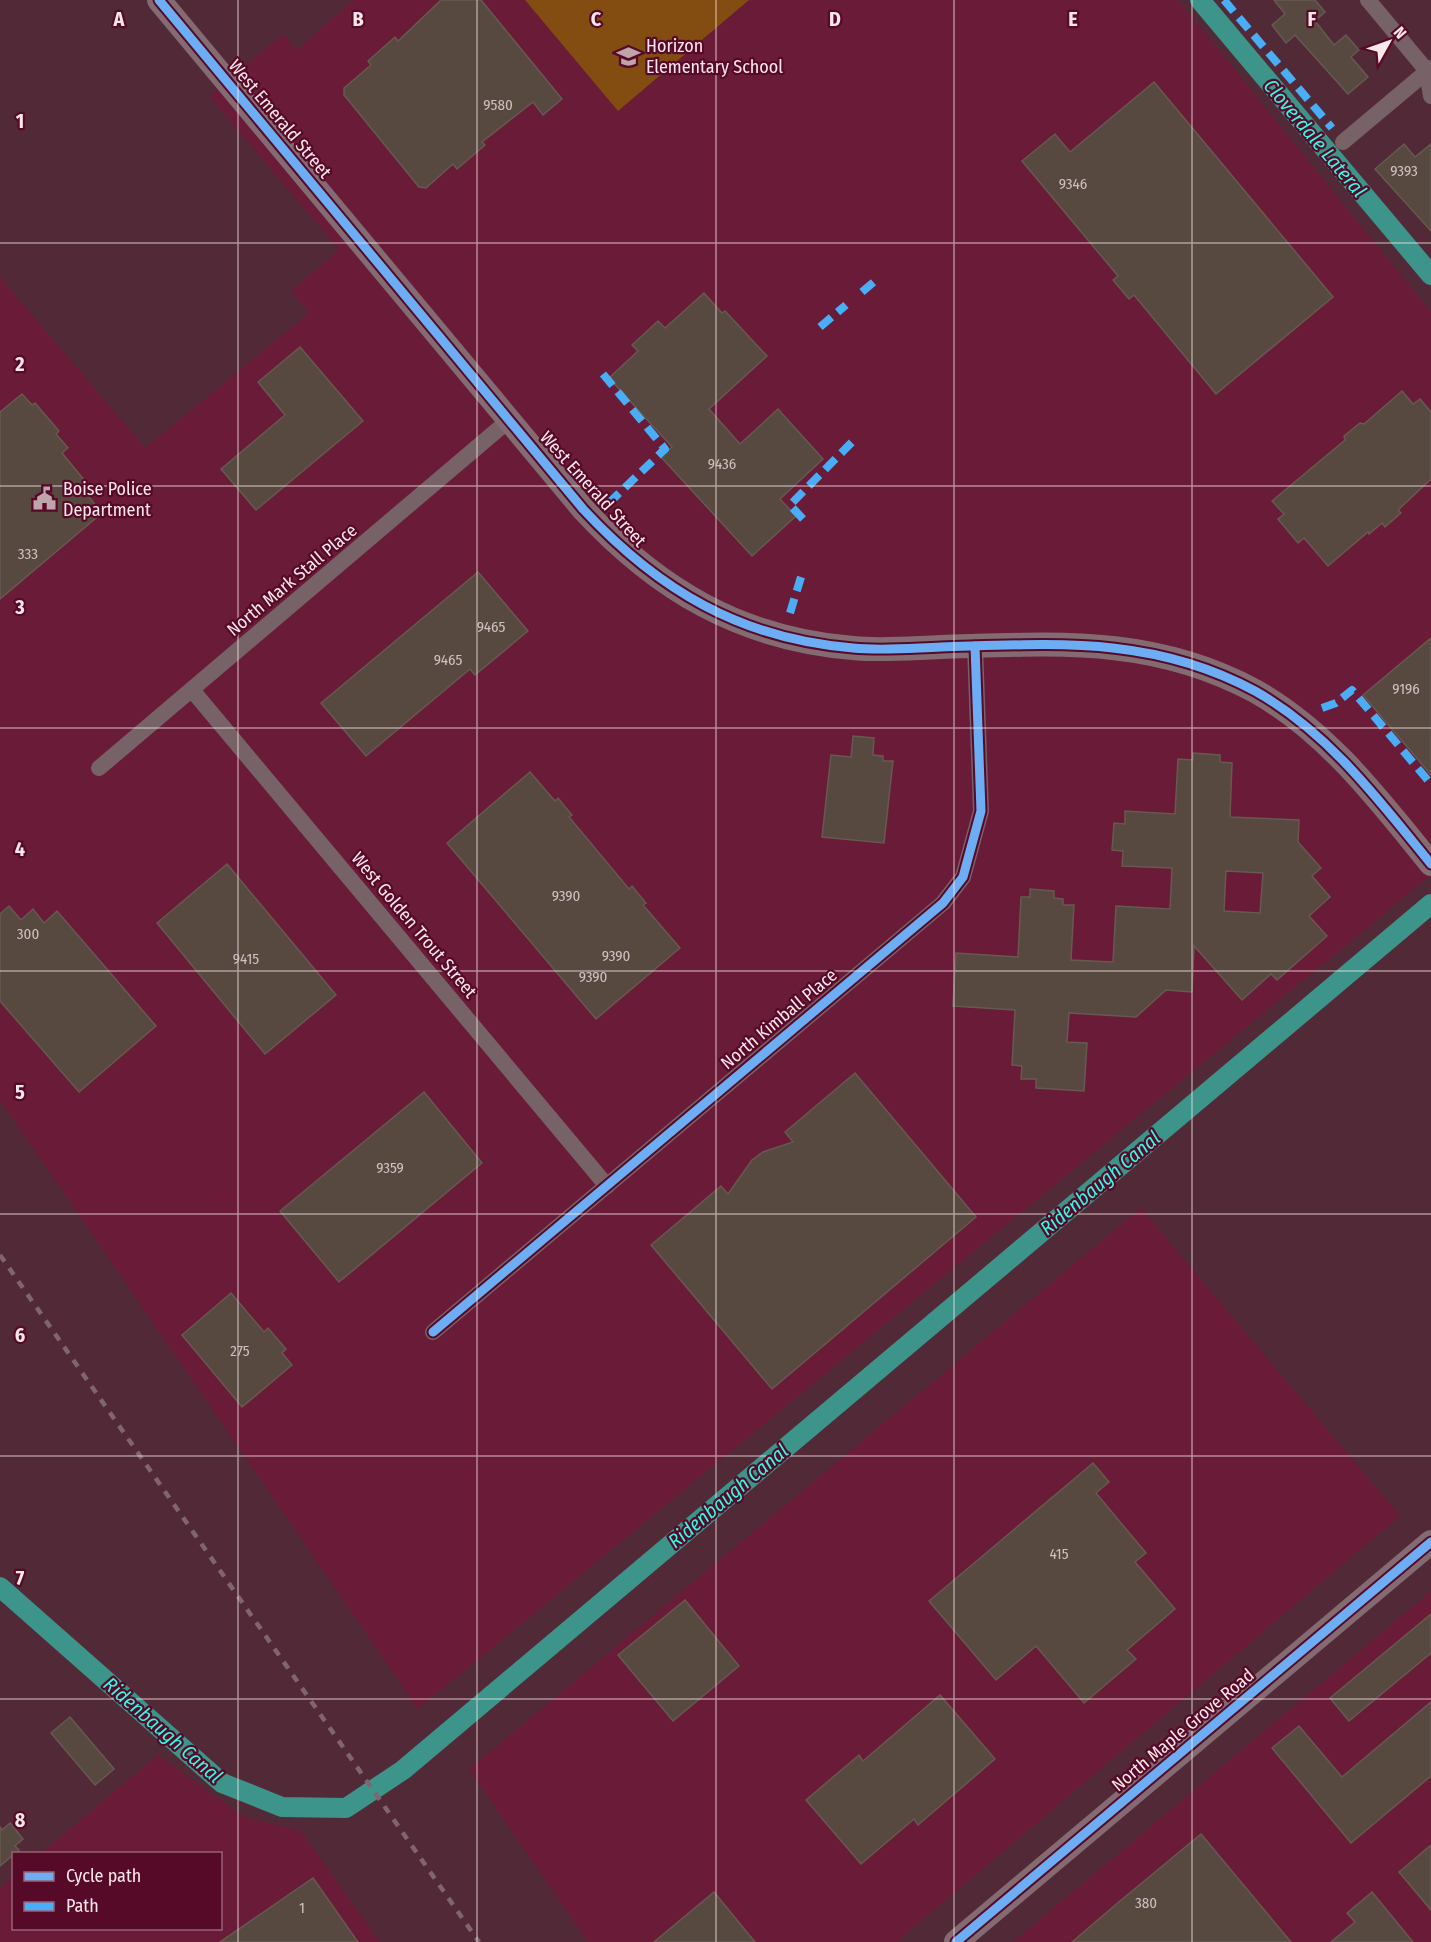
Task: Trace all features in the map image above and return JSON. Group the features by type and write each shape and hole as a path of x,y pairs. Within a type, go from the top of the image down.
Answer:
{"main road":[{"name":"West Emerald Street","path":"159,0 509,420 613,541 644,567 692,601 736,622 776,635 820,644 864,649 1103,645 1164,655 1243,685 1286,711 1316,734 1361,780 1431,864"},
{"name":"North Maple Grove Road","path":"956,1942 1431,1542"}],"street":[{"path":"1368,0 1429,70 1431,96"},
{"path":"1343,142 1429,70"},
{"name":"North Mark Stall Place","path":"99,768 509,420"},
{"name":"North Kimball Place","path":"433,1332 943,903 963,877 981,811 975,646"},
{"name":"West Golden Trout Street","path":"192,690 607,1186"}],"shaded area":[{"path":"353,0 1178,0 1431,312 1431,875 418,1709 0,1100 0,277 145,448 309,313 291,291 339,250 209,96 283,34 297,50"},
{"name":"Horizon Elementary School","path":"525,0 749,0 618,111"},
{"path":"1141,1208 1400,1516 896,1942 588,1942 469,1769"},
{"path":"1431,1591 1431,1942 1013,1942"},
{"path":"158,1755 244,1817 301,1831 380,1942 0,1942 0,1888 12,1877 12,1930 222,1930 222,1852 42,1852"}],"building":[{"path":"441,0 481,0 562,99 543,115 533,102 482,142 485,145 457,169 453,164 426,188 419,187 344,95 344,88 371,65 368,61 395,37 398,41"},
{"path":"1274,0 1315,0 1325,12 1315,21 1334,45 1346,35 1359,50 1351,57 1368,77 1348,94 1295,35 1286,43 1272,25 1285,14"},
{"path":"1154,82 1333,297 1216,394 1134,295 1129,299 1113,280 1118,276 1022,161 1055,134 1070,152"},
{"path":"1404,144 1415,157 1431,144 1431,231 1375,169"},
{"path":"704,293 722,313 725,311 767,356 709,409 740,444 778,409 823,459 780,499 796,516 752,556 661,457 672,447 609,378 638,351 632,345 658,321 665,328"},
{"path":"300,347 363,421 256,510 221,469 285,415 258,382"},
{"path":"1402,391 1413,404 1420,399 1431,412 1431,479 1398,510 1401,513 1385,527 1382,523 1369,534 1368,532 1328,566 1304,538 1298,543 1278,519 1284,514 1272,501 1345,440 1344,436 1360,423 1364,424"},
{"name":"Boise Police Department","path":"22,394 32,405 35,403 59,431 56,434 68,448 62,453 85,481 80,486 102,513 0,599 0,412"},
{"path":"478,572 528,631 475,675 470,669 366,756 321,703"},
{"path":"1431,638 1431,775 1363,695"},
{"path":"853,736 874,738 873,755 883,756 883,761 893,761 884,843 822,837 831,755 851,757"},
{"path":"1193,753 1220,755 1220,762 1232,763 1230,817 1299,820 1298,842 1321,868 1312,876 1330,897 1309,916 1327,936 1277,980 1271,974 1242,1000 1194,946 1192,992 1166,990 1136,1017 1069,1013 1067,1042 1087,1043 1084,1091 1036,1088 1036,1079 1021,1079 1022,1066 1012,1065 1015,1010 953,1006 956,953 1018,957 1021,897 1030,897 1030,889 1054,891 1054,898 1063,899 1063,905 1074,905 1071,960 1113,962 1116,906 1170,909 1172,868 1122,866 1123,851 1112,850 1114,823 1125,824 1125,811 1175,814 1178,759 1193,760","holes":["1226,871 1263,873 1260,913 1224,911"]},
{"path":"530,772 555,801 558,798 572,815 569,817 629,889 632,886 646,903 643,905 680,948 596,1019 447,843"},
{"path":"227,864 336,995 265,1054 157,923"},
{"path":"9,906 21,920 33,909 44,923 57,911 156,1026 79,1092 0,1001 0,914"},
{"path":"855,1073 976,1217 772,1389 651,1245 721,1186 728,1194 752,1160 763,1152 793,1142 785,1132"},
{"path":"424,1092 482,1163 339,1282 280,1211"},
{"path":"231,1293 264,1332 268,1328 286,1349 282,1353 292,1365 242,1407 182,1335"},
{"path":"1093,1463 1109,1482 1096,1493 1146,1553 1135,1562 1175,1609 1127,1650 1136,1659 1084,1703 1036,1646 996,1680 929,1601"},
{"path":"685,1600 739,1666 673,1721 618,1655"},
{"path":"1431,1614 1431,1653 1349,1721 1330,1698"},
{"path":"940,1695 995,1759 918,1825 914,1819 861,1864 806,1800 859,1755 863,1761"},
{"path":"1431,1702 1431,1776 1351,1843 1272,1748 1299,1726 1342,1777"},
{"path":"70,1717 114,1769 95,1785 51,1733"},
{"path":"10,1823 23,1839 15,1846 19,1850 12,1852 12,1856 0,1866 0,1827 2,1830"},
{"path":"1201,1834 1291,1942 1072,1942 1120,1901"},
{"path":"1431,1845 1431,1910 1399,1872"},
{"path":"313,1878 358,1942 220,1942"},
{"path":"714,1892 755,1942 654,1942"},
{"path":"1372,1892 1413,1942 1331,1942 1355,1922 1347,1913"}],"waterway":[{"name":"Cloverdale Lateral","path":"1200,0 1431,275"},
{"name":"Ridenbaugh Canal","path":"0,1587 222,1783 282,1807 346,1808 403,1770 1431,904"}],"railway":[{"path":"0,1255 479,1942"}],"marked path":[{"path":"1224,0 1332,128"},
{"path":"862,292 875,281"},
{"path":"820,327 846,305"},
{"path":"603,374 665,449 610,502"},
{"path":"803,519 790,505 857,437"},
{"path":"790,613 801,577"},
{"path":"1322,708 1336,703 1352,690 1431,784"}],"cycle path":[{"path":"159,0 583,509 641,564 672,586 704,606 738,621 774,634 812,643 875,649 1023,645 1101,647 1178,660 1216,673 1255,691 1306,726 1372,792 1431,864"},
{"path":"433,1332 943,903 963,877 981,811 975,646"},
{"path":"956,1942 1431,1542"}],"place":[{"name":"Horizon Elementary School","path":"628,56"},
{"name":"Boise Police Department","path":"45,499"}]}
